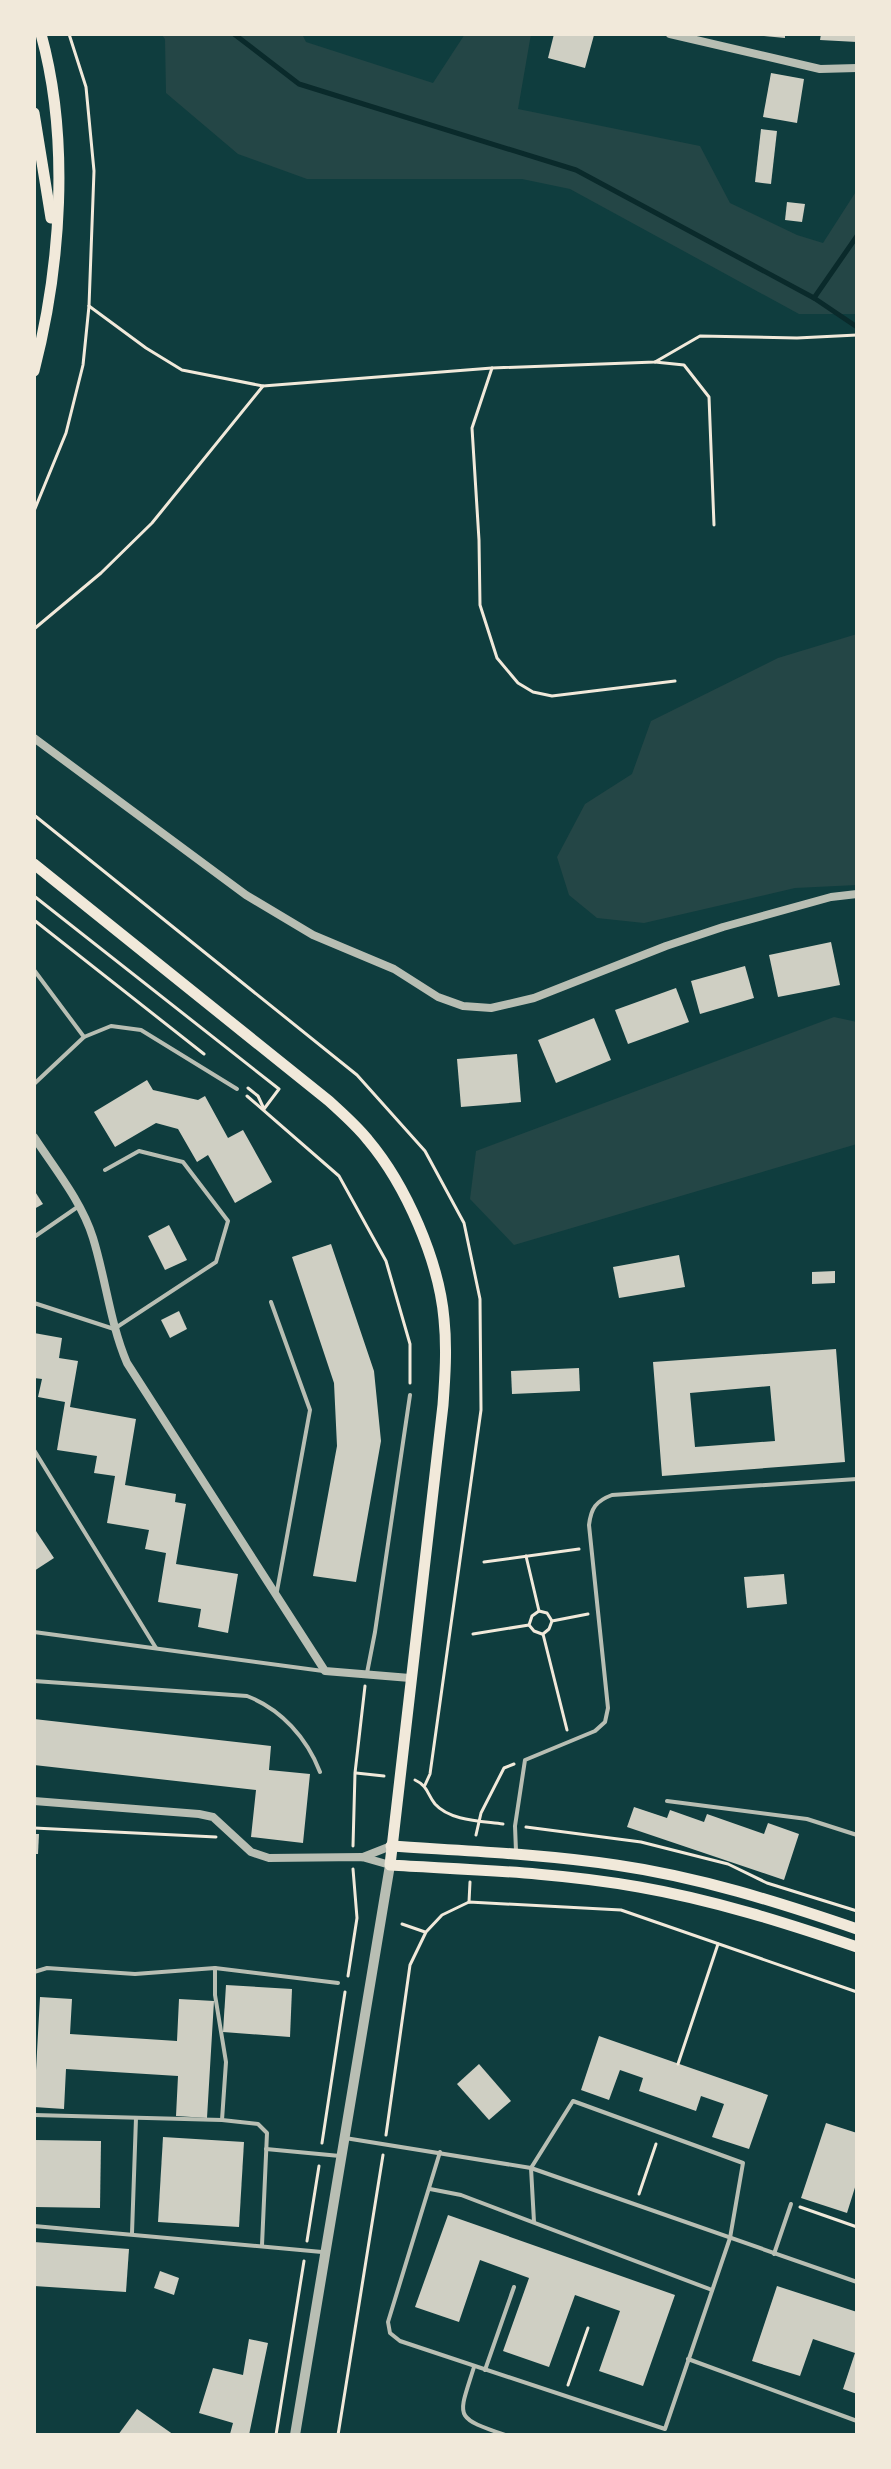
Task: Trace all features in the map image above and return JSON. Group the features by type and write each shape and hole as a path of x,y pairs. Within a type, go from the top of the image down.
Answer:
{"main road":[{"path":"34,368 47,311 55,243 59,163 55,99 41,34"},
{"path":"34,113 55,243"},
{"path":"34,864 329,1101 368,1140 393,1175 417,1222 435,1273 444,1317 446,1362 390,1865 514,1873 636,1886 739,1910 857,1947"},
{"path":"391,1846 616,1865 695,1880 776,1901 857,1929"}],"street":[{"path":"675,35 820,69 857,68"},
{"path":"34,738 246,895 313,935 394,969 438,997 463,1006 491,1008 534,998 723,927 831,897 857,894"},
{"path":"34,1137 79,1206 93,1236 114,1329 127,1363 325,1671 366,1679 410,1678"},
{"path":"34,1801 199,1814 213,1817 251,1852 269,1858 362,1857 390,1865 295,2435"},
{"path":"362,1857 391,1846"}],"lane":[{"path":"34,970 84,1037"},
{"path":"34,1084 84,1037 111,1026 141,1030 237,1089"},
{"path":"34,1303 114,1329 216,1262 228,1221 183,1162 139,1151 105,1170"},
{"path":"34,1237 79,1206"},
{"path":"271,1302 310,1410 277,1594"},
{"path":"366,1679 410,1395"},
{"path":"34,1450 156,1648"},
{"path":"516,1855 515,1826 525,1760 595,1731 605,1722 608,1708 589,1525 591,1511 599,1500 612,1495 857,1479"},
{"path":"34,1632 325,1671"},
{"path":"34,1681 247,1696 262,1702 285,1720 305,1743 320,1772"},
{"path":"667,1801 807,1819 857,1835"},
{"path":"34,1972 47,1968 135,1974 215,1968 338,1983"},
{"path":"215,1968 215,1995 226,2062 222,2120"},
{"path":"440,2152 388,2322 390,2333 400,2341 664,2432 730,2238 743,2163 573,2101 531,2168 534,2222"},
{"path":"34,2115 222,2120 258,2124 267,2133 262,2245"},
{"path":"132,2233 136,2118"},
{"path":"345,2138 531,2168 857,2282"},
{"path":"266,2149 342,2156"},
{"path":"430,2189 461,2195 712,2290"},
{"path":"774,2254 791,2204"},
{"path":"34,2226 326,2252"},
{"path":"485,2370 514,2287"},
{"path":"688,2359 857,2421"},
{"path":"474,2366 461,2407 463,2417 471,2424 505,2435"}],"path":[{"path":"34,511 66,433 83,365 89,306 94,171 86,87 69,34"},
{"path":"89,306 182,370 263,386 492,368 655,362 684,365 709,397 714,525"},
{"path":"655,362 700,336 797,338 857,335"},
{"path":"492,368 472,428 480,605 497,658 518,683 533,692 552,696 675,681"},
{"path":"34,629 101,573 152,523 263,386"},
{"path":"34,815 357,1075 425,1151 464,1223 480,1299 481,1410 433,1758 425,1785"},
{"path":"34,896 279,1089 264,1109"},
{"path":"34,920 208,1057"},
{"path":"246,1087 258,1096 264,1109"},
{"path":"237,1089 339,1176 386,1261 410,1344 410,1395"},
{"path":"857,1327 857,1347"},
{"path":"484,1562 591,1547"},
{"path":"526,1556 539,1611"},
{"path":"529,1625 532,1616 539,1611 547,1613 552,1621"},
{"path":"552,1621 598,1612"},
{"path":"543,1634 552,1621"},
{"path":"473,1634 529,1625"},
{"path":"529,1625 543,1634"},
{"path":"543,1634 570,1742"},
{"path":"353,1850 355,1773 366,1679"},
{"path":"475,1842 479,1821 504,1768 525,1760"},
{"path":"355,1773 384,1776"},
{"path":"415,1780 425,1785 434,1803 444,1812 511,1825"},
{"path":"521,1827 641,1842 728,1864 767,1883 857,1911"},
{"path":"34,1828 236,1838"},
{"path":"322,2145 357,1918 353,1865"},
{"path":"469,1902 471,1881"},
{"path":"385,2140 410,1965 426,1932 442,1915 469,1902 621,1910 857,1992"},
{"path":"402,1924 426,1932"},
{"path":"678,2064 718,1944"},
{"path":"635,2205 659,2132"},
{"path":"338,2435 384,2147"},
{"path":"307,2241 320,2160"},
{"path":"791,2204 857,2227"},
{"path":"276,2435 305,2254"},
{"path":"564,2396 588,2328"}],"shaded area":[{"path":"161,34 302,34 306,42 433,83 465,34 531,34 518,109 700,146 730,203 797,235 823,243 857,190 857,314 799,314 570,189 522,179 307,179 238,154 166,93 165,39"},
{"path":"857,634 857,885 795,888 644,923 597,918 569,895 557,857 585,804 632,774 651,721 778,658"},
{"path":"834,1017 857,1022 857,1144 514,1245 470,1199 476,1151"}],"building":[{"path":"554,34 594,35 585,68 548,58"},
{"path":"785,34 785,38 764,36"},
{"path":"821,34 857,34 857,42 820,40"},
{"path":"771,73 804,79 797,123 763,117"},
{"path":"761,129 777,131 771,184 755,182"},
{"path":"787,202 805,204 802,222 785,220"},
{"path":"831,942 840,985 778,997 769,955"},
{"path":"745,966 754,998 700,1014 691,981"},
{"path":"676,988 689,1022 628,1044 615,1010"},
{"path":"594,1018 611,1060 556,1083 538,1040"},
{"path":"517,1054 521,1102 461,1107 457,1059"},
{"path":"147,1080 153,1090 198,1100 205,1096 228,1138 243,1130 272,1182 235,1203 208,1155 197,1162 178,1129 156,1123 115,1147 94,1112"},
{"path":"34,1190 43,1204 34,1209"},
{"path":"169,1225 187,1260 165,1270 148,1236"},
{"path":"331,1244 374,1371 381,1441 356,1582 313,1576 337,1446 334,1383 292,1257"},
{"path":"679,1255 685,1287 619,1298 613,1267"},
{"path":"835,1271 835,1283 812,1284 812,1272"},
{"path":"179,1311 187,1329 170,1338 161,1320"},
{"path":"34,1333 62,1338 59,1358 78,1361 70,1407 136,1419 125,1485 176,1494 175,1502 186,1504 176,1564 238,1574 228,1633 198,1627 201,1609 158,1602 166,1553 145,1549 149,1530 107,1523 115,1476 94,1473 97,1456 57,1450 65,1402 38,1397 42,1379 34,1378"},
{"path":"836,1349 845,1462 662,1476 653,1362","holes":["770,1386 775,1441 695,1447 690,1393"]},
{"path":"579,1368 580,1391 512,1394 511,1371"},
{"path":"34,1528 54,1558 34,1571"},
{"path":"784,1574 787,1604 747,1608 744,1577"},
{"path":"34,1719 271,1746 269,1770 310,1774 303,1843 251,1837 256,1790 34,1765"},
{"path":"634,1807 667,1818 670,1810 704,1822 707,1814 764,1834 768,1823 799,1834 784,1880 627,1827"},
{"path":"34,1834 39,1834 38,1854 34,1854"},
{"path":"226,1985 292,1989 290,2037 223,2032"},
{"path":"40,1997 72,1999 70,2034 177,2041 179,1999 214,2001 207,2118 176,2116 178,2076 66,2069 64,2109 34,2107"},
{"path":"599,2036 768,2095 749,2149 712,2137 724,2104 701,2096 696,2111 639,2091 643,2078 620,2070 609,2100 581,2090"},
{"path":"479,2064 511,2101 489,2120 457,2084"},
{"path":"826,2123 857,2133 857,2181 847,2213 801,2198"},
{"path":"163,2137 244,2142 239,2227 158,2222"},
{"path":"34,2140 101,2141 100,2208 34,2207"},
{"path":"448,2215 675,2295 643,2386 599,2371 620,2311 575,2295 549,2367 503,2351 529,2278 480,2260 459,2322 415,2307"},
{"path":"34,2242 129,2249 126,2292 34,2286"},
{"path":"160,2271 179,2278 174,2295 154,2288"},
{"path":"777,2286 857,2312 857,2394 843,2389 855,2353 813,2339 800,2376 752,2361"},
{"path":"249,2339 268,2343 249,2435 234,2435 230,2434 233,2423 199,2413 213,2368 243,2375"},
{"path":"137,2409 174,2435 118,2435"}],"waterway":[{"path":"234,34 299,84 576,170 814,298 857,327"},
{"path":"814,298 857,236"}]}
